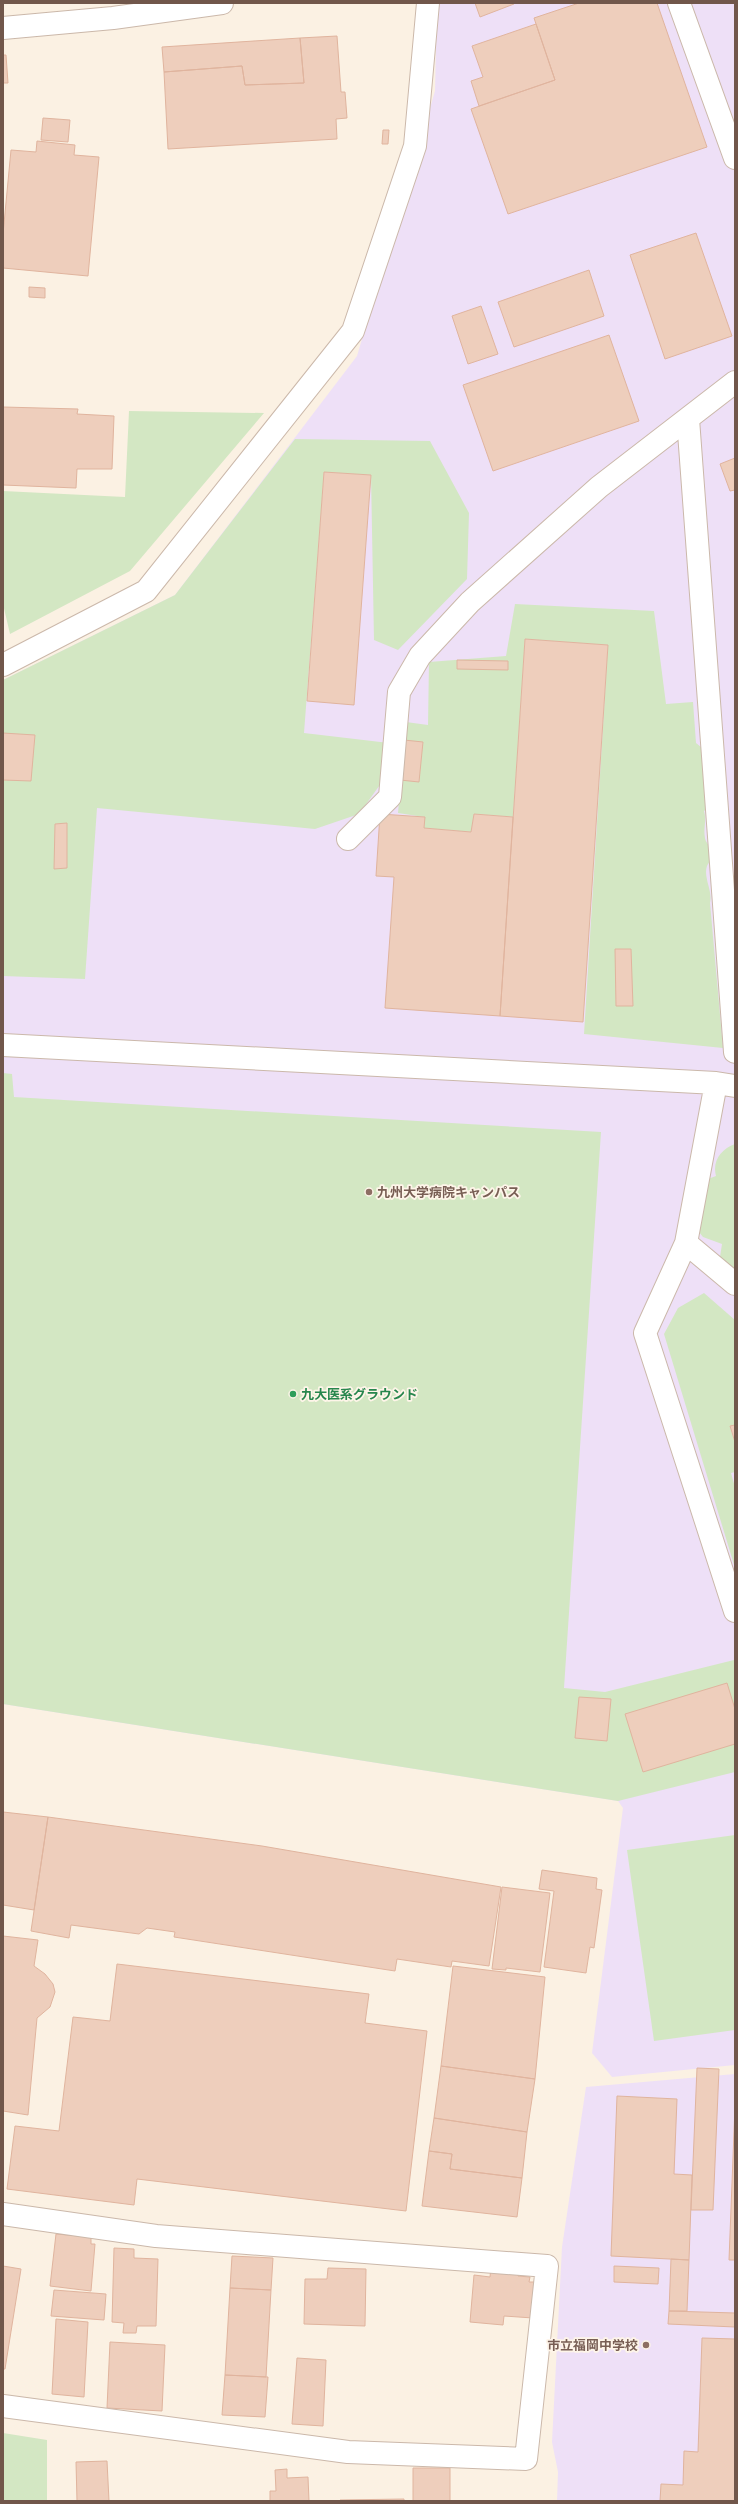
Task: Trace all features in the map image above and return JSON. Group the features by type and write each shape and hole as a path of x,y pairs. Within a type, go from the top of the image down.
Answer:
{"street":[{"path":"3,28 113,18 222,3"},
{"path":"3,665 146,591 353,331 415,146 428,3"},
{"path":"679,3 735,158"},
{"path":"348,839 390,797 398,692 420,656 470,602 593,492 735,382"},
{"path":"688,419 735,1052"},
{"path":"3,1045 726,1084 686,1243 646,1333 735,1611"},
{"path":"686,1243 735,1284"},
{"path":"3,2214 156,2236 547,2266 526,2459 348,2452 3,2406"}],"shaded area":[{"name":"九州大学病院キャンパス","path":"437,3 735,3 735,2065 612,2077 592,2053 623,1808 618,1801 3,1704 3,680 175,595 357,356 435,91"},
{"name":"市立福岡中学校","path":"735,2074 735,2501 557,2501 558,2472 552,2442 562,2247 586,2087"}],"green space":[{"path":"129,411 264,413 130,571 10,634 3,604 3,491 125,497"},
{"path":"295,439 430,441 469,513 467,579 398,650 374,640 371,475 324,472 304,733 389,743 382,782 359,814 315,829 97,808 85,979 3,976 3,680 175,595"},
{"path":"515,604 654,611 666,704 693,702 696,743 707,752 704,785 708,789 708,808 704,811 705,834 712,855 707,866 706,875 711,898 710,903 723,1048 584,1034 608,645 525,639 513,817 474,814 471,832 424,828 424,817 398,813 406,722 428,725 429,662 506,656"},
{"name":"九大医系グラウンド","path":"3,1073 12,1074 14,1097 601,1132 564,1688 605,1692 734,1660 735,1772 618,1801 3,1704"},
{"path":"735,1144 735,1277 720,1257 722,1244 703,1237 694,1226 708,1179 716,1176 715,1165 719,1156 730,1146"},
{"path":"704,1293 735,1320 735,1425 730,1427 735,1442 735,1472 731,1473 735,1487 735,1568 664,1334 678,1308"},
{"path":"735,1835 735,2030 654,2041 627,1850"},
{"path":"3,2433 47,2440 47,2501 3,2501"}],"building":[{"path":"475,3 514,3 514,4 480,17"},
{"path":"579,3 657,3 707,147 508,214 471,109 555,80 534,18"},
{"path":"536,24 555,80 479,106 471,81 483,77 472,46"},
{"path":"337,36 341,92 345,92 347,118 336,119 337,139 168,149 164,72 242,66 245,85 304,83 300,38"},
{"path":"300,38 304,83 245,85 242,66 164,72 162,47"},
{"path":"3,55 6,55 8,83 3,83"},
{"path":"43,118 70,120 68,142 41,140"},
{"path":"383,130 389,130 388,144 382,144"},
{"path":"37,141 75,145 74,155 99,157 88,276 3,268 3,234 11,150 36,152"},
{"path":"696,233 732,336 665,359 630,255"},
{"path":"589,270 604,316 514,347 498,302"},
{"path":"29,287 45,288 45,298 29,297"},
{"path":"481,306 498,354 468,364 452,316"},
{"path":"609,335 639,421 493,471 463,385"},
{"path":"3,407 78,409 77,414 114,416 112,469 77,469 76,488 3,485"},
{"path":"735,458 735,490 730,491 720,464"},
{"path":"324,472 371,475 354,705 307,701"},
{"path":"525,639 608,645 583,1022 500,1016"},
{"path":"457,660 508,661 508,670 457,669"},
{"path":"3,733 35,735 31,781 3,780"},
{"path":"404,740 423,742 419,782 400,780"},
{"path":"380,814 425,817 424,828 471,832 474,814 513,817 500,1016 385,1008 394,877 376,876"},
{"path":"67,823 67,868 54,869 55,824"},
{"path":"615,949 631,949 633,1006 616,1006"},
{"path":"735,1425 735,1442 730,1426"},
{"path":"727,1683 735,1709 735,1744 643,1772 625,1714"},
{"path":"579,1697 611,1699 607,1741 575,1738"},
{"path":"3,1812 48,1817 34,1910 3,1905"},
{"path":"48,1817 262,1846 501,1887 489,1966 452,1961 451,1967 397,1959 395,1971 174,1937 175,1932 147,1928 139,1934 71,1925 69,1938 31,1931"},
{"path":"542,1870 597,1878 596,1889 602,1890 594,1948 590,1947 586,1973 544,1967 554,1891 539,1889"},
{"path":"502,1887 550,1893 540,1972 506,1968 506,1970 492,1969"},
{"path":"3,1936 38,1940 34,1966 45,1974 53,1984 55,1992 50,2007 37,2018 28,2115 3,2111"},
{"path":"117,1964 369,1994 365,2023 427,2031 406,2211 137,2179 134,2205 7,2189 15,2126 59,2131 73,2017 110,2021"},
{"path":"453,1966 545,1977 535,2079 441,2066"},
{"path":"441,2066 535,2079 527,2132 434,2118"},
{"path":"697,2068 719,2069 713,2210 691,2210"},
{"path":"617,2096 677,2099 674,2174 692,2175 689,2260 611,2256"},
{"path":"735,2106 735,2260 729,2260"},
{"path":"434,2118 527,2132 522,2178 450,2169 452,2154 429,2151"},
{"path":"429,2151 452,2154 450,2169 522,2178 517,2217 422,2206"},
{"path":"56,2234 91,2237 91,2244 95,2244 91,2291 50,2286"},
{"path":"114,2248 134,2249 134,2258 158,2259 156,2326 137,2326 136,2333 123,2333 124,2323 112,2322"},
{"path":"232,2256 273,2258 271,2290 230,2288"},
{"path":"671,2259 689,2260 687,2311 669,2311"},
{"path":"3,2266 21,2269 5,2369 3,2369"},
{"path":"614,2266 659,2268 658,2284 614,2282"},
{"path":"491,2267 519,2269 518,2276 530,2277 529,2282 536,2282 533,2318 504,2316 503,2325 470,2322 474,2275 490,2277"},
{"path":"328,2268 366,2269 365,2326 304,2324 305,2279 327,2279"},
{"path":"230,2288 271,2290 266,2377 225,2375"},
{"path":"54,2290 106,2294 104,2320 51,2316"},
{"path":"669,2311 735,2313 735,2327 668,2324"},
{"path":"56,2319 88,2322 84,2397 52,2394"},
{"path":"702,2338 735,2339 735,2501 660,2501 661,2484 683,2485 684,2451 698,2452"},
{"path":"110,2342 165,2345 162,2411 107,2408"},
{"path":"297,2358 326,2360 323,2426 292,2424"},
{"path":"225,2375 268,2377 265,2417 222,2415"},
{"path":"107,2461 109,2501 77,2501 76,2462"},
{"path":"413,2468 450,2468 450,2501 413,2501"},
{"path":"287,2469 287,2478 308,2477 309,2501 270,2501 270,2491 276,2491 275,2470"},
{"path":"404,2499 404,2501 340,2501 340,2500"}],"place":[{"name":"九州大学病院キャンパス","path":"369,1192"},
{"name":"九大医系グラウンド","path":"293,1394"},
{"name":"市立福岡中学校","path":"646,2345"}]}
